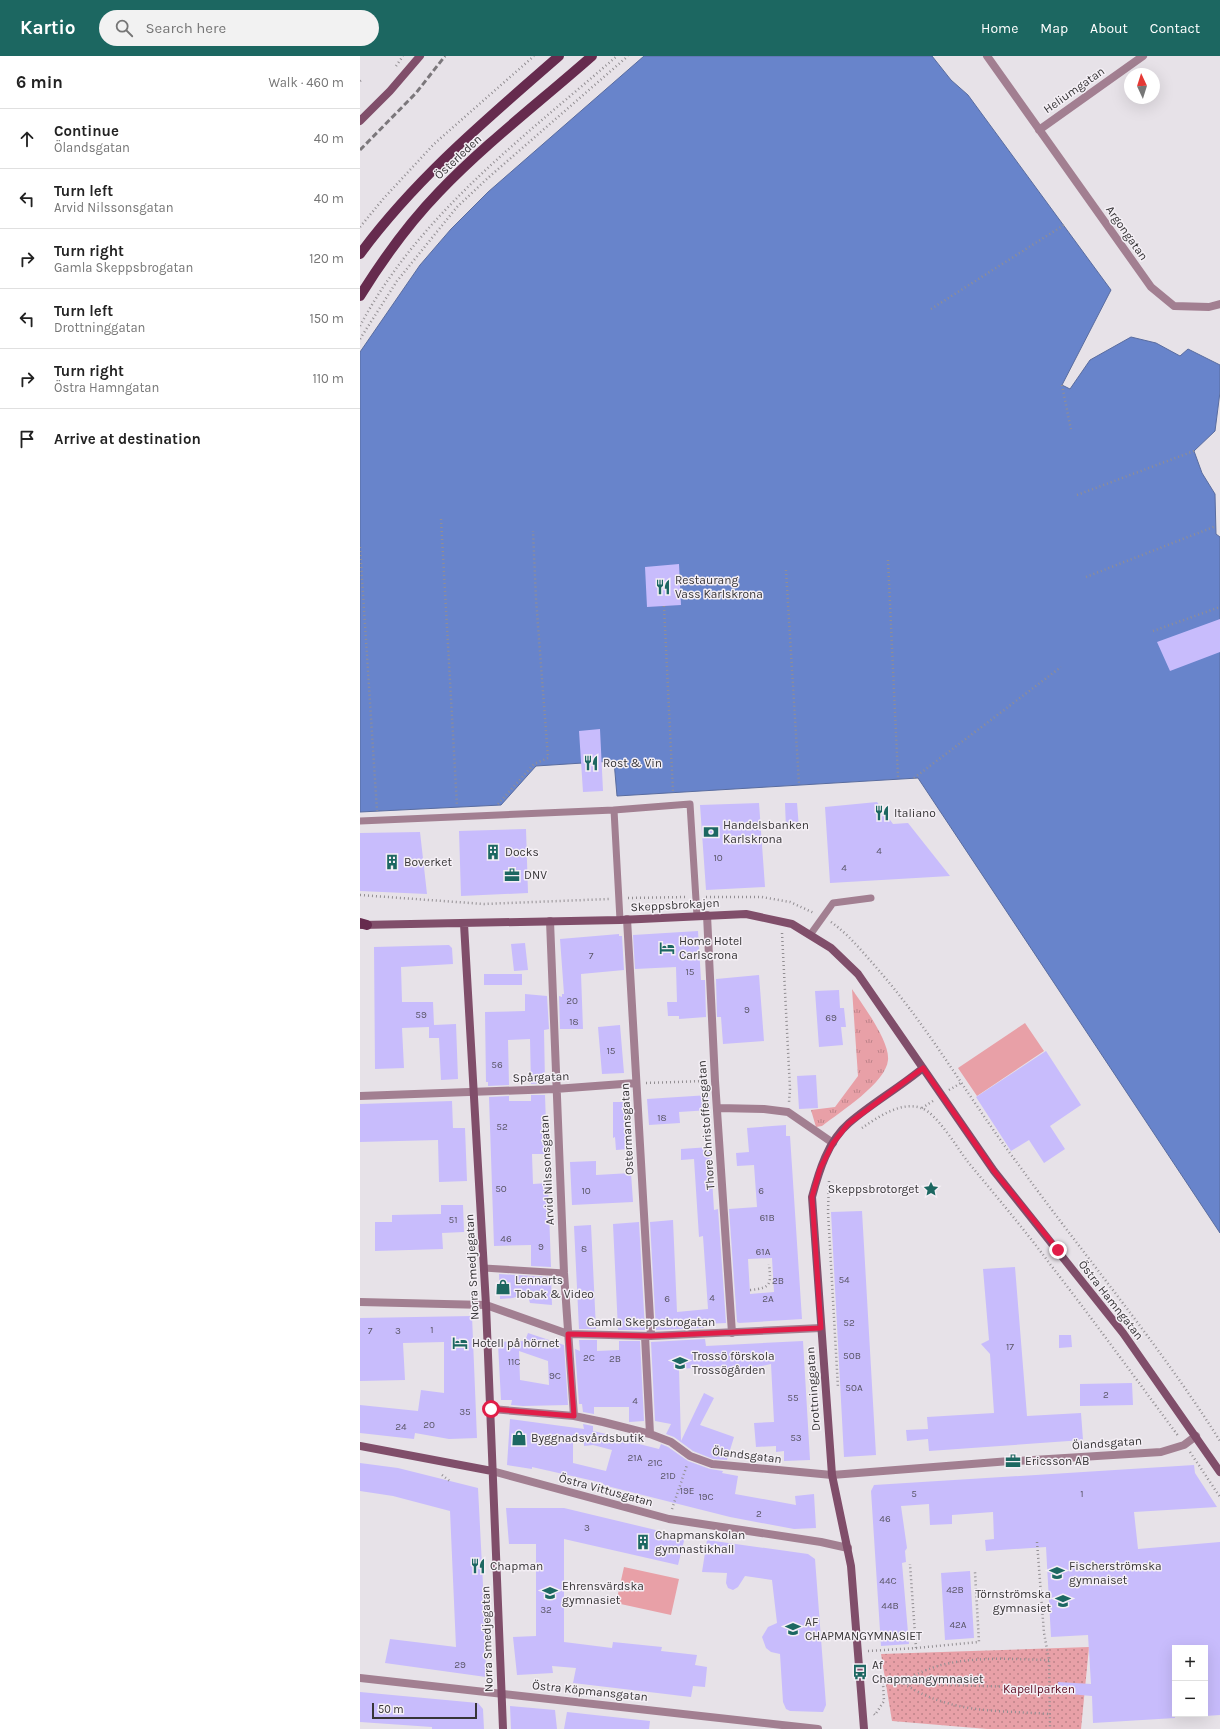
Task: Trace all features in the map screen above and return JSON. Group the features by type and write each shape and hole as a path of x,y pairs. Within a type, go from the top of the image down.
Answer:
{"main road":[{"name":"Österleden","path":"360,254 383,222 457,145 559,56"},
{"name":"Österleden","path":"360,296 405,230 440,192 475,158 592,56"}],"street":[{"path":"360,121 390,91 420,56"},
{"name":"Argongatan","path":"987,56 1151,287 1174,306 1209,307 1220,304"},
{"name":"Heliumgatan","path":"1039,130 1143,56"},
{"name":"Skeppsbrokajen","path":"362,924 464,924 623,920 746,914 792,924 831,948 858,974 923,1068"},
{"name":"Thore Christoffersgatan","path":"707,915 715,1081 732,1333"},
{"name":"Ostermansgatan","path":"623,920 636,1083 648,1336 650,1434"},
{"name":"Arvid Nilssonsgatan","path":"550,921 564,1273 574,1416"},
{"name":"Norra Smedjegatan","path":"464,924 491,1409 502,1729"},
{"name":"Drottninggatan","path":"864,1729 851,1566 832,1475 812,1197 820,1169 833,1143 848,1124 923,1068"},
{"name":"Östra Hamngatan","path":"923,1068 994,1171 1123,1334 1220,1472"},
{"name":"Spårgatan","path":"362,1094 556,1089 636,1083"},
{"path":"718,1108 764,1109 788,1112 833,1143"},
{"name":"Gamla Skeppsbrogatan","path":"360,1302 486,1305 568,1334 648,1336 821,1328"},
{"name":"Ölandsgatan","path":"491,1409 574,1416 650,1434 671,1442 690,1456 712,1464 832,1475 1013,1461 1161,1452 1184,1445 1196,1436"},
{"name":"Östra Vittusgatan","path":"360,1446 492,1470 669,1519 821,1542 848,1548"},
{"name":"Östra Köpmansgatan","path":"360,1678 818,1729"}],"lane":[{"path":"360,821 614,810 690,804 697,916"},
{"path":"614,810 619,898 623,920"},
{"path":"810,935 833,903 871,898"},
{"path":"484,1268 564,1273"}],"path":[{"path":"395,66 403,56"},
{"path":"360,227 384,198 434,144 534,56"},
{"path":"360,326 391,274 418,240 452,203 484,170 617,56"},
{"path":"360,339 396,281 457,207 489,176 628,56"},
{"path":"931,309 1064,225"},
{"path":"1062,385 1071,430"},
{"path":"1063,392 1065,387"},
{"path":"1078,495 1194,451"},
{"path":"441,519 457,806"},
{"path":"1086,577 1216,526"},
{"path":"497,805 534,764 548,758 536,599 533,531"},
{"path":"360,547 377,811"},
{"path":"888,560 898,777"},
{"path":"786,570 799,784"},
{"path":"664,606 673,792"},
{"path":"1154,630 1220,607"},
{"path":"914,778 1061,667"},
{"path":"360,896 484,904 619,898 762,897 790,902 824,917 855,943 896,990 1018,1164 1098,1269 1197,1405 1220,1441"},
{"path":"782,922 790,1089 788,1112"},
{"path":"636,1083 715,1081"},
{"path":"859,1130 880,1116 898,1109 912,1106 927,1111 940,1124 957,1148 1049,1262 1220,1496"},
{"path":"830,1177 828,1212 836,1315 838,1394"},
{"path":"750,1290 764,1289 769,1286 771,1279 769,1264"},
{"path":"669,1519 690,1456"},
{"path":"442,1475 450,1482"},
{"path":"1037,1542 1044,1633 1049,1660 1050,1729"},
{"path":"910,1564 916,1648"},
{"path":"858,1651 916,1648 979,1642 975,1572"},
{"path":"903,1683 916,1673 937,1666 962,1662 988,1659 1049,1660"},
{"path":"862,1706 875,1715 884,1702 883,1682 1049,1688"},
{"path":"903,1683 920,1695 967,1709 1050,1714"}],"green space":[{"path":"852,989 880,1033 885,1043 888,1060 885,1069 871,1087 822,1126 816,1127 811,1110 835,1107 858,1076"},
{"path":"1025,1023 1044,1051 977,1096 958,1068"},
{"path":"624,1567 679,1579 671,1615 616,1603"},
{"name":"Kapellparken","path":"1089,1647 1081,1729 987,1729 892,1721 881,1654"}],"water":[{"path":"644,56 932,56 951,80 968,95 1111,290 1062,385 1070,389 1090,360 1131,337 1156,343 1180,356 1188,349 1220,365 1220,392 1215,431 1194,451 1202,473 1215,494 1216,534 1220,537 1220,1233 918,778 617,796 614,761 536,766 501,805 360,812 360,352 420,265 451,229 488,192"}],"building":[{"path":"679,564 681,605 647,607 645,567"},
{"path":"1220,619 1220,652 1170,671 1157,642"},
{"path":"600,729 603,791 583,792 579,731"},
{"path":"877,802 893,824 908,823 950,876 830,883 825,807"},
{"path":"759,803 765,887 706,890 700,805"},
{"path":"785,803 797,803 799,828 786,829"},
{"name":"Docks","path":"526,829 528,893 461,896 459,831"},
{"name":"Boverket","path":"420,832 427,894 360,891 360,833"},
{"path":"698,931 701,980 705,980 706,1017 679,1019 679,1016 668,1016 667,1002 677,1002 676,967 635,969 633,935"},
{"path":"619,934 619,936 622,936 624,970 581,974 583,1029 560,1029 559,996 562,997 562,994 564,994 560,939"},
{"path":"525,943 528,970 514,971 511,944"},
{"path":"449,945 452,948 453,964 401,967 402,1002 433,1002 434,1025 456,1024 458,1079 441,1080 439,1038 429,1038 429,1027 402,1028 404,1068 375,1069 374,947"},
{"path":"484,974 522,974 522,985 484,985"},
{"path":"759,975 764,1041 723,1044 721,1017 717,1017 716,979"},
{"path":"839,990 840,1008 844,1008 846,1027 841,1027 843,1045 819,1047 815,991"},
{"path":"525,994 547,996 549,1029 544,1030 545,1083 531,1084 530,1039 508,1040 509,1085 488,1086 488,1082 486,1082 485,1012 525,1011"},
{"path":"620,1025 624,1073 602,1074 598,1027"},
{"path":"1046,1051 1081,1105 1050,1126 1065,1149 1044,1163 1029,1140 1011,1151 976,1097"},
{"path":"816,1075 818,1108 799,1109 797,1076"},
{"path":"531,1095 545,1095 547,1154 532,1154 533,1184 548,1183 551,1267 531,1266 531,1245 494,1246 489,1097 509,1096 509,1101 531,1101"},
{"path":"709,1095 710,1110 679,1112 680,1123 649,1125 647,1099"},
{"path":"452,1101 453,1128 465,1128 467,1181 439,1182 438,1140 360,1142 360,1104"},
{"path":"613,1102 626,1102 628,1149 616,1150 615,1137 613,1138"},
{"path":"786,1125 786,1136 790,1136 802,1319 737,1322 729,1209 757,1207 754,1165 737,1166 736,1153 749,1152 747,1128","holes":["772,1258 774,1292 750,1294 748,1259"]},
{"path":"710,1147 714,1210 718,1209 726,1323 704,1324 704,1328 656,1330 650,1222 673,1220 677,1312 708,1309 703,1236 699,1237 694,1159 681,1160 681,1149"},
{"path":"596,1161 596,1175 631,1173 633,1202 572,1205 570,1162"},
{"path":"441,1205 463,1205 464,1232 442,1233 443,1249 375,1251 375,1222 392,1222 392,1215 441,1214"},
{"path":"862,1211 876,1455 844,1457 831,1212"},
{"path":"639,1222 645,1330 618,1330 613,1224"},
{"path":"591,1225 596,1329 579,1329 574,1226"},
{"path":"1015,1267 1027,1416 1081,1413 1083,1440 929,1451 928,1439 907,1441 906,1430 928,1429 927,1417 994,1413 990,1354 981,1344 989,1340 983,1269"},
{"path":"499,1274 551,1277 552,1305 530,1303 527,1293 513,1298 500,1299"},
{"path":"472,1316 477,1438 449,1439 415,1433 414,1439 360,1433 360,1405 418,1411 421,1390 444,1393 444,1342 403,1343 405,1380 360,1381 360,1318"},
{"path":"528,1333 564,1345 568,1405 523,1406 511,1405 512,1400 501,1400 498,1344 494,1342 525,1341","holes":["519,1351 548,1361 549,1385 520,1380"]},
{"path":"1059,1335 1071,1335 1072,1347 1059,1348"},
{"path":"705,1339 706,1346 803,1341 810,1460 784,1461 784,1451 776,1452 776,1446 756,1447 754,1423 774,1422 771,1364 749,1369 749,1372 724,1374 724,1366 679,1369 681,1441 704,1393 714,1398 700,1425 734,1437 727,1460 713,1459 693,1451 674,1437 666,1434 671,1424 655,1421 651,1342"},
{"path":"579,1340 597,1340 597,1351 619,1350 619,1341 640,1341 644,1421 629,1422 629,1407 594,1407 594,1414 583,1412 582,1404 579,1404 575,1349 580,1351"},
{"path":"1132,1383 1133,1405 1080,1406 1080,1384"},
{"path":"510,1419 584,1429 583,1424 593,1426 593,1431 628,1439 627,1441 659,1449 661,1444 688,1461 710,1469 723,1471 722,1473 738,1476 735,1494 796,1505 795,1496 814,1494 816,1528 794,1529 730,1517 603,1485 603,1483 532,1467 532,1469 507,1465","holes":["573,1440 584,1443 584,1446 593,1445 612,1450 606,1471 573,1463"]},
{"path":"360,1463 398,1468 478,1488 485,1624 486,1677 385,1663 390,1639 456,1647 450,1511 393,1496 360,1491"},
{"path":"1194,1465 1195,1473 1217,1507 1134,1512 1138,1549 1220,1542 1220,1715 1208,1716 1208,1645 1172,1645 1172,1717 1175,1718 1093,1723 1092,1696 1057,1693 1058,1682 1091,1684 1088,1635 1051,1637 1046,1547 986,1551 985,1540 994,1539 993,1512 952,1515 952,1524 930,1525 929,1504 901,1506 907,1548 905,1551 906,1562 902,1563 909,1644 881,1646 871,1491 874,1485"},
{"path":"506,1508 564,1508 685,1537 678,1565 564,1539 564,1642 612,1648 613,1642 662,1647 661,1651 697,1655 695,1665 707,1667 705,1687 693,1686 691,1697 573,1683 576,1668 552,1666 553,1673 517,1675 513,1637 536,1636 536,1544 509,1544"},
{"name":"AF CHAPMANGYMNASIET","path":"707,1540 808,1554 815,1559 826,1705 823,1712 790,1711 786,1709 783,1702 780,1654 771,1652 766,1648 762,1637 768,1627 777,1623 772,1580 745,1576 738,1587 733,1590 728,1588 726,1583 727,1573 702,1572"},
{"path":"970,1571 974,1638 945,1640 941,1573"},
{"path":"360,1692 478,1703 483,1709 484,1729 432,1729 432,1727 360,1722"},
{"path":"510,1706 555,1710 557,1729 511,1729"},
{"path":"567,1712 650,1721 649,1729 564,1729"}],"railway":[{"path":"360,150 416,93 445,56"}],"place":[{"name":"Restaurang Vass Karlskrona","path":"663,587"},
{"name":"Rost & Vin","path":"591,763"},
{"name":"Italiano","path":"882,813"},
{"name":"Handelsbanken Karlskrona","path":"711,832"},
{"name":"Docks","path":"493,852"},
{"name":"Boverket","path":"392,862"},
{"name":"DNV","path":"512,875"},
{"name":"Home Hotel Carlscrona","path":"667,948"},
{"name":"Skeppsbrotorget","path":"931,1189"},
{"name":"Lennarts Tobak & Video","path":"503,1287"},
{"name":"Hotell på hörnet","path":"460,1343"},
{"name":"Trossö förskola Trossögården","path":"680,1363"},
{"name":"Byggnadsvårdsbutik","path":"519,1438"},
{"name":"Ericsson AB","path":"1013,1461"},
{"name":"Chapmanskolan gymnastikhall","path":"643,1542"},
{"name":"Chapman","path":"478,1566"},
{"name":"Fischerströmska gymnaiset","path":"1057,1573"},
{"name":"Ehrensvärdska gymnasiet","path":"550,1593"},
{"name":"Törnströmska gymnasiet","path":"1063,1601"},
{"name":"AF CHAPMANGYMNASIET","path":"793,1629"},
{"name":"Af Chapmangymnasiet","path":"860,1672"}],"route":[{"path":"491,1409 574,1416 568,1334 651,1336 821,1328 812,1197 820,1169 833,1143 848,1124 905,1083 923,1068 994,1171 1058,1250"}]}
